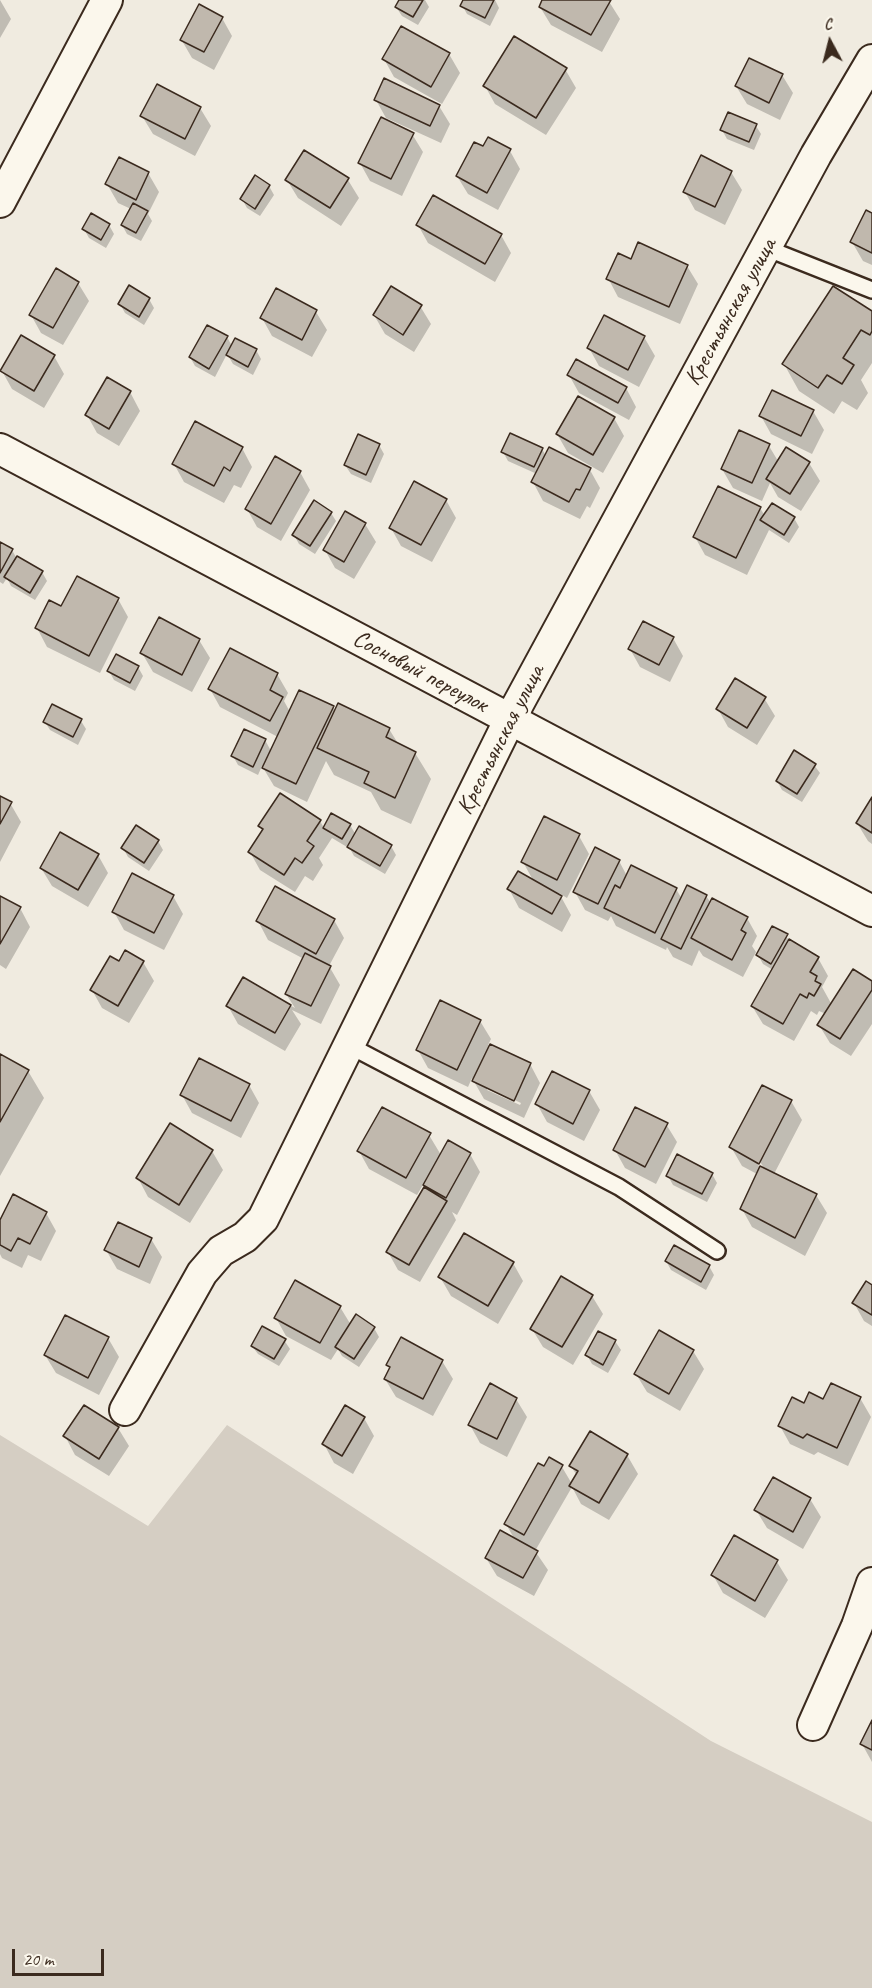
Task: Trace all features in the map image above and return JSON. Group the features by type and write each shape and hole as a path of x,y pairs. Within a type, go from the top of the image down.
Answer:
{"street":[{"path":"0,202 107,0"},
{"name":"Крестьянская улица","path":"125,1410 202,1273 221,1251 245,1237 263,1219 510,719 816,155 872,60"},
{"name":"Сосновый переулок","path":"0,449 872,911"},
{"path":"813,1725 872,1583"}],"lane":[{"path":"766,248 872,290"},
{"path":"350,1046 619,1187 717,1251"}],"shaded area":[{"path":"227,1425 711,1741 872,1822 872,1988 0,1988 0,1435 148,1526"}],"building":[{"path":"399,0 423,0 413,17 395,7"},
{"path":"463,0 494,0 485,18 460,6"},
{"path":"542,0 611,0 591,35 539,7"},
{"path":"199,4 223,17 204,52 180,40"},
{"path":"401,26 450,53 431,87 382,59"},
{"path":"514,36 567,68 536,118 483,86"},
{"path":"749,58 783,74 769,103 735,86"},
{"path":"384,78 440,105 430,126 374,100"},
{"path":"157,84 201,107 185,139 140,116"},
{"path":"728,112 757,124 749,142 720,130"},
{"path":"381,117 414,133 391,179 358,163"},
{"path":"488,137 511,149 487,193 456,176 474,142 483,146"},
{"path":"304,150 349,178 330,208 285,180"},
{"path":"701,155 732,171 715,207 683,192"},
{"path":"119,157 149,172 136,200 105,184"},
{"path":"255,175 270,185 255,209 240,199"},
{"path":"433,195 502,234 485,264 416,225"},
{"path":"133,203 148,211 136,233 121,225"},
{"path":"866,210 872,213 872,253 850,242"},
{"path":"91,213 110,224 101,240 82,229"},
{"path":"638,242 688,265 669,307 606,279 618,253 631,259"},
{"path":"56,268 79,282 53,328 29,315"},
{"path":"129,285 150,298 139,317 118,304"},
{"path":"391,286 422,305 403,335 373,315"},
{"path":"833,286 872,311 872,331 870,335 861,330 843,358 854,365 842,384 827,375 818,388 782,364"},
{"path":"276,288 317,310 302,340 260,318"},
{"path":"604,315 645,336 628,370 587,348"},
{"path":"207,325 228,336 209,369 189,357"},
{"path":"21,335 55,355 34,391 0,371"},
{"path":"235,338 257,349 248,367 226,355"},
{"path":"576,359 627,387 618,403 567,375"},
{"path":"107,377 131,391 109,429 85,415"},
{"path":"772,390 814,410 801,436 759,416"},
{"path":"578,396 615,417 593,455 556,434"},
{"path":"195,421 243,447 230,471 224,467 214,486 172,464"},
{"path":"739,430 770,444 752,483 721,469"},
{"path":"510,433 543,448 534,467 501,452"},
{"path":"358,434 380,444 366,475 344,465"},
{"path":"549,447 591,468 580,490 576,489 569,502 531,482"},
{"path":"786,447 810,462 790,494 766,479"},
{"path":"275,456 301,471 271,524 245,509"},
{"path":"414,481 447,499 421,545 389,528"},
{"path":"718,486 761,507 736,558 693,537"},
{"path":"314,500 332,512 310,546 292,535"},
{"path":"772,503 795,517 784,535 760,520"},
{"path":"345,511 366,523 344,562 323,550"},
{"path":"0,542 13,549 0,573"},
{"path":"17,556 43,571 30,593 4,577"},
{"path":"77,576 119,598 89,656 35,628 49,600 61,606"},
{"path":"159,617 200,639 182,675 140,653"},
{"path":"643,621 674,637 659,665 628,649"},
{"path":"230,648 278,673 270,690 283,697 270,721 208,689"},
{"path":"116,654 139,666 130,683 107,671"},
{"path":"735,678 766,697 747,728 716,709"},
{"path":"299,690 334,706 296,784 262,768"},
{"path":"338,703 390,728 386,737 416,752 395,798 364,783 369,772 317,748"},
{"path":"52,704 82,719 73,737 43,722"},
{"path":"244,729 266,739 253,767 231,756"},
{"path":"794,750 816,764 797,794 776,781"},
{"path":"280,793 321,820 307,841 314,846 302,863 295,858 284,875 248,852 263,829 258,826"},
{"path":"0,796 12,802 0,824"},
{"path":"872,797 872,833 856,823"},
{"path":"331,813 351,824 342,839 323,828"},
{"path":"544,816 580,834 557,880 521,862"},
{"path":"136,825 159,840 144,863 121,848"},
{"path":"359,826 392,845 380,866 347,847"},
{"path":"60,832 99,854 78,890 40,868"},
{"path":"595,847 620,860 598,904 573,892"},
{"path":"631,865 677,888 655,933 604,908 615,885 620,888"},
{"path":"518,871 562,896 552,914 507,889"},
{"path":"132,873 174,895 154,933 112,912"},
{"path":"687,885 707,895 681,949 661,939"},
{"path":"275,886 335,919 316,954 256,921"},
{"path":"0,896 21,907 0,944"},
{"path":"712,898 748,917 741,930 746,933 732,960 691,938"},
{"path":"772,926 788,934 771,964 756,955"},
{"path":"789,939 819,957 810,972 817,976 815,981 821,984 814,996 809,993 807,998 800,994 783,1024 751,1006"},
{"path":"125,950 144,961 118,1006 90,990 110,956 119,961"},
{"path":"305,953 331,966 311,1006 285,994"},
{"path":"853,969 872,981 872,990 840,1039 817,1025"},
{"path":"243,977 291,1005 275,1033 226,1006"},
{"path":"440,1000 481,1020 457,1070 416,1050"},
{"path":"490,1044 531,1063 514,1101 472,1081"},
{"path":"0,1054 29,1070 0,1122"},
{"path":"199,1058 250,1084 231,1121 180,1095"},
{"path":"552,1071 590,1090 573,1124 535,1104"},
{"path":"762,1085 792,1100 759,1164 729,1147"},
{"path":"382,1107 431,1133 406,1178 357,1151"},
{"path":"635,1107 668,1123 645,1167 613,1150"},
{"path":"170,1123 213,1150 179,1205 136,1178"},
{"path":"448,1140 471,1153 446,1198 423,1185"},
{"path":"677,1154 713,1173 702,1194 666,1176"},
{"path":"760,1166 817,1194 795,1238 740,1209"},
{"path":"424,1187 447,1201 409,1265 386,1252"},
{"path":"13,1194 47,1212 30,1244 18,1238 11,1251 0,1245 0,1220"},
{"path":"118,1222 152,1238 139,1267 104,1250"},
{"path":"464,1233 514,1262 488,1306 438,1277"},
{"path":"674,1245 710,1265 701,1282 665,1261"},
{"path":"561,1276 593,1295 562,1347 530,1329"},
{"path":"295,1280 341,1306 320,1343 274,1318"},
{"path":"866,1281 872,1285 872,1315 852,1303"},
{"path":"356,1314 375,1327 354,1359 335,1347"},
{"path":"65,1315 109,1337 88,1378 44,1355"},
{"path":"262,1326 286,1339 274,1359 251,1346"},
{"path":"659,1330 694,1350 669,1394 634,1374"},
{"path":"598,1331 616,1340 603,1365 585,1355"},
{"path":"401,1337 443,1360 423,1399 384,1379 390,1367 386,1365"},
{"path":"490,1383 517,1398 497,1439 468,1425"},
{"path":"831,1383 861,1397 837,1448 807,1434 803,1438 778,1426 792,1397 804,1403 809,1392 823,1399"},
{"path":"84,1405 119,1427 99,1459 63,1436"},
{"path":"345,1405 365,1417 342,1456 322,1444"},
{"path":"590,1431 628,1454 599,1503 569,1486 578,1471 569,1466"},
{"path":"549,1457 563,1465 524,1535 504,1524 538,1463 544,1466"},
{"path":"773,1477 811,1498 793,1532 754,1510"},
{"path":"500,1530 538,1551 523,1578 485,1558"},
{"path":"734,1535 778,1560 755,1601 711,1575"},
{"path":"872,1720 872,1750 860,1744"}]}
